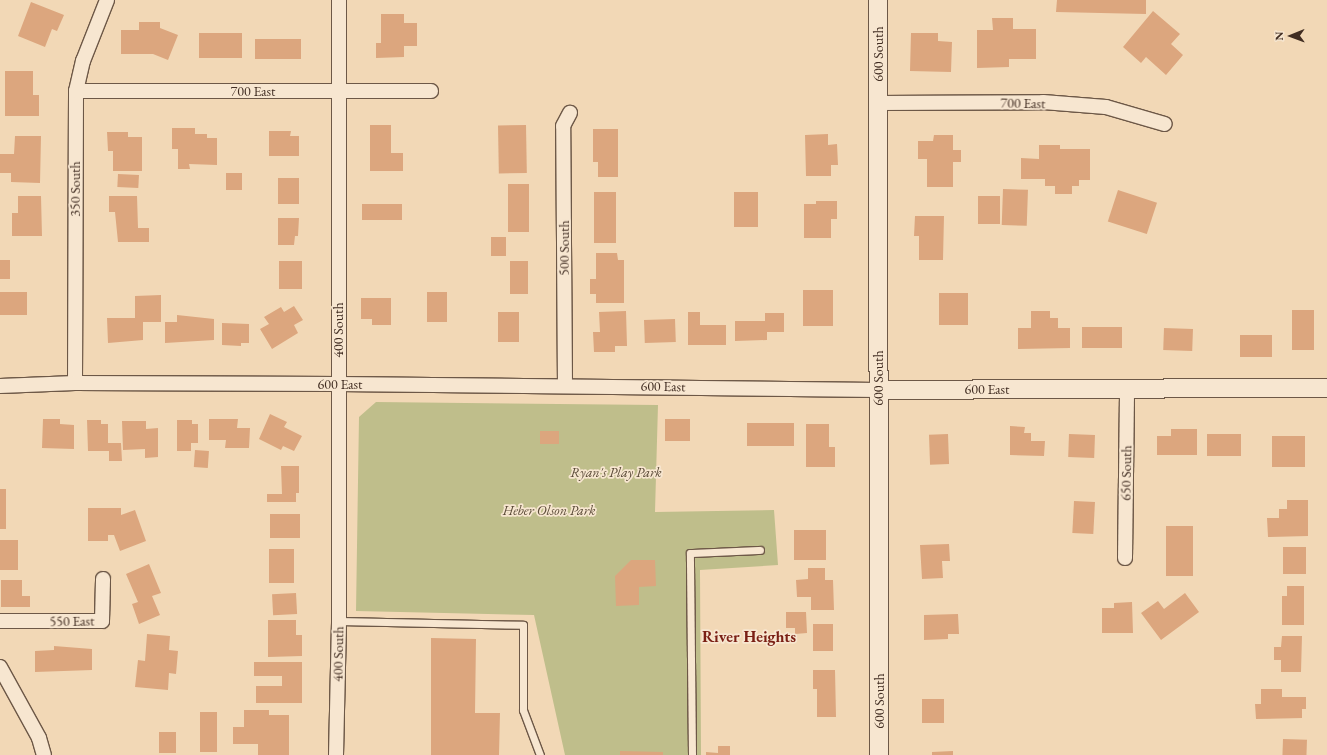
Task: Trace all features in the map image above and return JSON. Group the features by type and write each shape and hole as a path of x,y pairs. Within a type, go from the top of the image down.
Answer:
{"street":[{"name":"350 South","path":"75,383 76,91 82,61 107,0"},
{"name":"400 South","path":"336,755 339,622 339,0"},
{"name":"600 South","path":"878,0 879,755"},
{"name":"700 East","path":"76,91 431,91"},
{"name":"700 East","path":"878,102 1043,102 1106,107 1166,124"},
{"name":"500 South","path":"565,385 563,126 570,113"},
{"name":"600 East","path":"0,386 75,383 565,385 878,390 1327,388"},
{"name":"650 South","path":"1126,558 1127,389"},
{"name":"550 East","path":"0,622 102,620 103,579"},
{"path":"0,667 40,738 44,755"}],"lane":[{"path":"692,755 690,553 760,550"},
{"path":"339,622 523,625 523,710 540,755"}],"green space":[{"name":"Heber Olson Park","path":"376,402 658,405 655,512 774,510 778,565 700,570 701,755 565,755 534,615 356,611 359,417"}],"building":[{"path":"1057,0 1146,0 1146,14 1056,12"},
{"path":"31,2 64,15 57,31 52,29 45,47 18,36"},
{"path":"1153,11 1180,34 1171,44 1183,55 1166,75 1146,57 1141,63 1123,47"},
{"path":"381,14 404,14 404,23 417,23 417,46 404,46 404,57 376,58 376,43 381,43"},
{"path":"992,18 1013,18 1013,29 1036,29 1036,59 1009,59 1009,67 977,68 977,30 993,30"},
{"path":"139,22 160,22 160,28 178,35 168,60 153,54 121,54 121,30 139,30"},
{"path":"199,33 242,33 242,58 199,58"},
{"path":"911,33 938,33 938,41 952,42 951,72 910,71"},
{"path":"255,39 301,39 301,59 255,59"},
{"path":"5,71 33,71 33,95 39,95 39,116 5,116"},
{"path":"370,125 391,125 391,153 403,153 403,171 370,171"},
{"path":"498,125 526,125 527,173 499,173"},
{"path":"172,128 195,128 195,134 207,134 207,138 217,138 217,165 189,164 190,169 178,169 178,149 172,149"},
{"path":"593,129 618,129 618,177 598,177 598,162 593,162"},
{"path":"269,131 291,131 290,136 299,136 299,156 269,156"},
{"path":"107,132 128,132 128,137 142,137 142,171 113,171 113,151 108,151"},
{"path":"828,134 828,145 837,144 838,165 831,165 831,176 806,176 805,135"},
{"path":"934,135 953,135 953,150 961,150 961,162 953,162 953,187 927,187 927,159 918,159 918,141 933,141"},
{"path":"15,136 41,136 40,183 11,182 11,173 0,173 0,154 14,154"},
{"path":"1039,145 1060,145 1060,149 1090,149 1090,180 1079,180 1079,186 1072,186 1072,194 1055,194 1055,186 1045,186 1045,179 1021,179 1021,158 1039,159"},
{"path":"226,173 242,173 242,190 226,190"},
{"path":"118,174 139,175 138,188 117,187"},
{"path":"278,178 299,178 299,204 278,204"},
{"path":"508,184 529,184 529,232 508,232"},
{"path":"1003,189 1028,190 1027,226 1002,225"},
{"path":"1118,190 1157,203 1147,234 1108,221"},
{"path":"594,192 616,192 616,243 594,243"},
{"path":"734,192 758,192 758,227 734,227"},
{"path":"18,196 41,196 42,236 12,236 12,213 18,213"},
{"path":"109,196 137,196 138,228 149,228 149,242 118,242 115,212 109,212"},
{"path":"978,196 1000,196 1000,224 978,224"},
{"path":"816,201 837,201 837,219 831,219 831,238 804,238 804,204 816,204"},
{"path":"362,204 402,204 402,220 362,220"},
{"path":"915,216 944,216 943,260 919,260 919,236 914,236"},
{"path":"278,218 299,218 298,236 295,236 294,245 278,245"},
{"path":"491,237 506,237 506,256 491,256"},
{"path":"596,253 617,253 618,260 624,260 624,303 596,303 596,294 590,294 590,279 596,279"},
{"path":"0,260 10,260 10,279 0,279"},
{"path":"279,261 302,261 302,289 279,289"},
{"path":"510,261 528,261 528,294 510,294"},
{"path":"803,290 833,290 833,326 803,326"},
{"path":"0,292 27,292 27,315 0,315"},
{"path":"427,292 447,292 447,322 427,322"},
{"path":"939,293 968,293 968,325 939,325"},
{"path":"161,295 161,322 143,322 143,340 108,343 107,318 135,318 135,296"},
{"path":"361,298 391,298 391,325 372,325 372,319 361,319"},
{"path":"294,306 303,320 294,325 298,333 272,349 260,329 269,324 264,317 281,307 284,312"},
{"path":"1292,310 1314,310 1314,350 1292,350"},
{"path":"626,311 627,346 615,346 615,352 594,352 593,332 600,332 599,312"},
{"path":"1031,311 1050,311 1050,318 1058,318 1058,328 1070,328 1070,348 1018,349 1018,328 1031,328"},
{"path":"498,312 519,312 519,342 498,342"},
{"path":"688,312 700,312 700,325 726,325 726,345 688,345"},
{"path":"765,313 784,313 784,332 767,332 767,340 735,341 735,321 765,321"},
{"path":"177,315 214,319 214,340 165,343 165,322 177,322"},
{"path":"675,319 676,342 645,343 644,320"},
{"path":"222,323 249,324 249,343 241,343 241,346 222,345"},
{"path":"1082,327 1122,327 1122,348 1082,348"},
{"path":"1164,328 1193,329 1192,351 1163,350"},
{"path":"1240,335 1272,335 1272,357 1240,357"},
{"path":"270,414 287,422 284,427 302,436 294,451 283,446 281,450 259,439"},
{"path":"43,419 60,419 60,424 74,425 74,449 42,448"},
{"path":"209,419 238,419 237,428 250,428 249,448 225,448 226,440 209,440"},
{"path":"665,419 690,419 690,441 665,441"},
{"path":"87,420 101,420 101,424 108,424 108,443 121,443 122,461 109,461 109,451 88,451"},
{"path":"177,420 192,420 192,424 198,424 198,443 191,443 191,451 177,451"},
{"path":"122,421 146,421 146,429 158,428 158,457 145,458 145,449 123,450"},
{"path":"747,423 794,423 794,446 747,446"},
{"path":"806,424 829,424 829,447 835,447 835,467 806,467"},
{"path":"1010,426 1025,427 1024,433 1031,433 1031,441 1045,441 1044,456 1010,455"},
{"path":"1171,429 1197,429 1197,455 1157,455 1157,436 1171,436"},
{"path":"540,431 559,431 559,444 540,444"},
{"path":"948,434 949,464 930,465 929,435"},
{"path":"1069,434 1095,435 1094,458 1068,457"},
{"path":"1207,434 1241,434 1241,456 1207,456"},
{"path":"1272,436 1305,436 1305,467 1272,467"},
{"path":"195,450 209,451 208,468 194,467"},
{"path":"281,466 299,466 299,493 296,493 296,502 267,502 267,494 282,494"},
{"path":"0,489 6,489 6,529 0,529"},
{"path":"1287,500 1308,500 1308,536 1268,537 1267,518 1279,518 1279,509 1287,509"},
{"path":"1074,501 1095,502 1093,534 1072,533"},
{"path":"88,508 121,508 121,515 135,510 146,541 120,551 114,535 108,535 108,541 88,541"},
{"path":"270,514 300,514 300,538 270,538"},
{"path":"1166,526 1193,526 1193,576 1166,576"},
{"path":"794,530 826,530 826,560 794,560"},
{"path":"0,540 18,540 18,570 0,570"},
{"path":"949,544 950,561 942,561 943,578 922,579 920,545"},
{"path":"1283,547 1306,547 1306,574 1283,574"},
{"path":"269,549 294,549 294,583 269,583"},
{"path":"631,560 655,560 656,586 639,587 639,605 616,606 615,576"},
{"path":"149,564 161,593 152,596 160,615 139,624 132,604 138,602 126,574"},
{"path":"808,568 825,568 825,580 833,580 834,610 811,610 811,597 797,597 796,580 808,579"},
{"path":"1,580 22,580 22,596 30,596 30,607 1,607"},
{"path":"1287,586 1304,586 1304,625 1282,625 1282,596 1287,596"},
{"path":"296,593 297,614 273,615 272,594"},
{"path":"1185,593 1199,612 1161,640 1141,613 1158,601 1164,609"},
{"path":"1132,602 1133,633 1102,633 1102,608 1114,608 1114,603"},
{"path":"786,612 806,612 807,633 795,634 795,628 786,628"},
{"path":"958,614 959,634 948,634 948,639 924,640 924,615"},
{"path":"268,620 296,620 296,635 302,635 302,656 268,657"},
{"path":"813,624 833,624 833,651 813,651"},
{"path":"147,634 170,636 169,650 178,651 176,674 169,673 168,690 135,687 138,660 145,661"},
{"path":"1282,636 1302,636 1301,672 1281,672 1281,660 1274,660 1274,647 1281,647"},
{"path":"431,638 476,639 475,713 500,713 499,755 431,755"},
{"path":"54,646 92,649 92,670 35,672 35,651 54,650"},
{"path":"254,662 302,662 302,703 256,703 256,686 282,686 282,676 254,676"},
{"path":"813,670 835,670 836,717 817,717 817,689 813,689"},
{"path":"1261,689 1282,689 1282,697 1306,697 1306,709 1302,709 1302,718 1256,719 1255,704 1261,704"},
{"path":"922,699 944,699 944,723 922,723"},
{"path":"244,710 269,710 269,715 289,715 289,755 258,755 258,744 233,744 233,727 244,727"},
{"path":"200,712 217,712 217,752 200,752"},
{"path":"159,732 176,732 176,753 159,753"},
{"path":"1283,739 1307,740 1306,755 1282,755"},
{"path":"718,746 730,746 730,755 706,755 706,752 718,753"},
{"path":"620,751 663,752 663,755 620,755"},
{"path":"953,751 953,755 932,755 932,752"}],"district":[{"name":"River Heights","path":"749,637"}],"park label":[{"name":"Ryan's Play Park","path":"616,472"}]}
